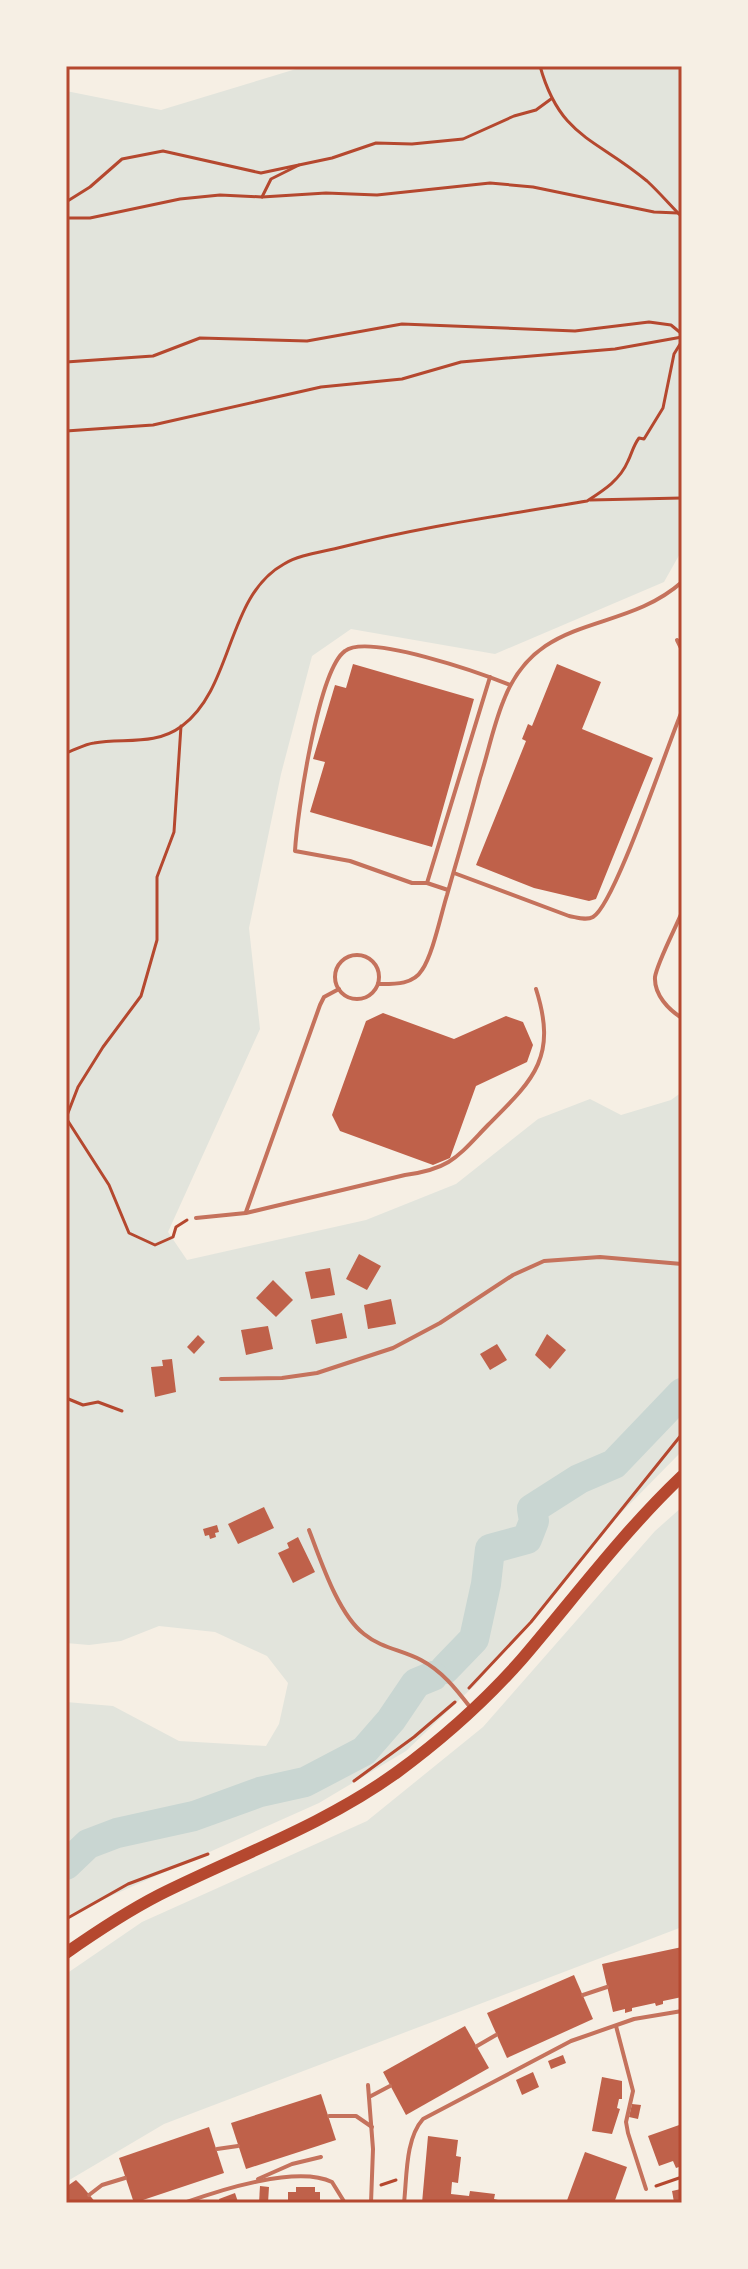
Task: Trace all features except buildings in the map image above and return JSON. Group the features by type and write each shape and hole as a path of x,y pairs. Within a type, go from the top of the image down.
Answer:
{"main road":[{"path":"66,1953 158,1896 282,1840 346,1806 396,1772 472,1709 520,1661 627,1531 682,1476"}],"lane":[{"path":"378,984 406,982 422,971 454,873 495,726 510,685 524,663 549,642 645,605 682,582"},
{"path":"677,640 682,650"},
{"path":"448,890 427,883 412,883 350,861 295,851 307,761 328,682 342,652 352,648 381,648 412,654 510,685"},
{"path":"427,883 490,677"},
{"path":"454,873 569,916 593,917 604,905 626,856 682,711"},
{"path":"682,912 655,978 660,996 682,1018"},
{"path":"357,954 376,964 378,984 369,995 358,999 347,996 339,989 335,976 338,965 346,957 357,954"},
{"path":"246,1213 320,1005 324,997 339,989"},
{"path":"196,1218 246,1213 429,1172 454,1160 525,1089 537,1068 544,1036 542,1008 536,989"},
{"path":"221,1379 282,1378 317,1373 393,1348 440,1323 513,1275 544,1261 600,1257 682,1264"},
{"path":"309,1530 336,1594 357,1628 385,1646 430,1665 472,1709"},
{"path":"583,1995 607,1987"},
{"path":"404,2203 414,2133 423,2119 571,2041 616,2025 682,2011"},
{"path":"616,2025 633,2091 626,2122 628,2133 646,2189"},
{"path":"477,2046 496,2035"},
{"path":"368,2085 372,2127 371,2203"},
{"path":"371,2096 390,2086"},
{"path":"329,2116 350,2115 372,2127"},
{"path":"217,2149 238,2146"},
{"path":"184,2203 252,2181 292,2164 321,2157"},
{"path":"252,2181 318,2177 332,2182 345,2203"},
{"path":"89,2195 102,2185 125,2178"}],"path":[{"path":"540,66 551,99 570,126 647,181 682,217"},
{"path":"66,202 90,187 122,159 163,151 261,173 332,158 376,143 412,144 463,139 514,116 536,110 551,99"},
{"path":"262,197 271,179 305,162"},
{"path":"66,218 90,218 180,199 220,195 377,195 463,184 509,184 654,212 678,213"},
{"path":"66,362 153,356 200,338 307,341 402,324 575,331 649,322 671,325 682,337"},
{"path":"66,431 153,425 321,387 402,379 461,362 615,349 682,337"},
{"path":"587,501 614,483 628,462 632,447 639,438 644,439 657,420 663,408 674,354 682,337"},
{"path":"66,753 93,743 149,741 181,726 196,711 219,675 240,618 262,583 284,564 409,529 587,501 682,498"},
{"path":"181,726 174,832 157,877 157,940 141,996 78,1087 66,1118 109,1185 129,1233 155,1245 173,1237 176,1227 184,1221 196,1218"},
{"path":"66,1398 83,1405 98,1402 122,1411"},
{"path":"345,1787 444,1714 531,1622 682,1434"},
{"path":"66,1919 128,1884 220,1849"},
{"path":"371,2189 407,2177"}],"shaded area":[{"path":"306,66 682,66 682,550 664,582 495,654 351,629 312,656 281,774 249,928 260,1029 168,1232 187,1260 366,1220 456,1184 538,1119 590,1099 621,1115 671,1100 682,1092 682,1451 616,1518 476,1684 406,1751 319,1803 66,1916 66,1702 113,1706 179,1741 266,1746 279,1724 288,1683 267,1656 215,1632 159,1626 121,1641 89,1645 66,1643 66,91 161,110"},
{"path":"682,1507 682,1927 164,2124 66,2182 66,1974 142,1922 367,1821 483,1727 655,1531"}],"waterway":[{"path":"445,1669 474,1639 490,1549 527,1539 534,1521 532,1509 579,1479 614,1464 682,1393"},
{"path":"66,1865 88,1844 117,1833 194,1816 260,1792 305,1782 364,1751 391,1720 416,1683 433,1676"}]}
